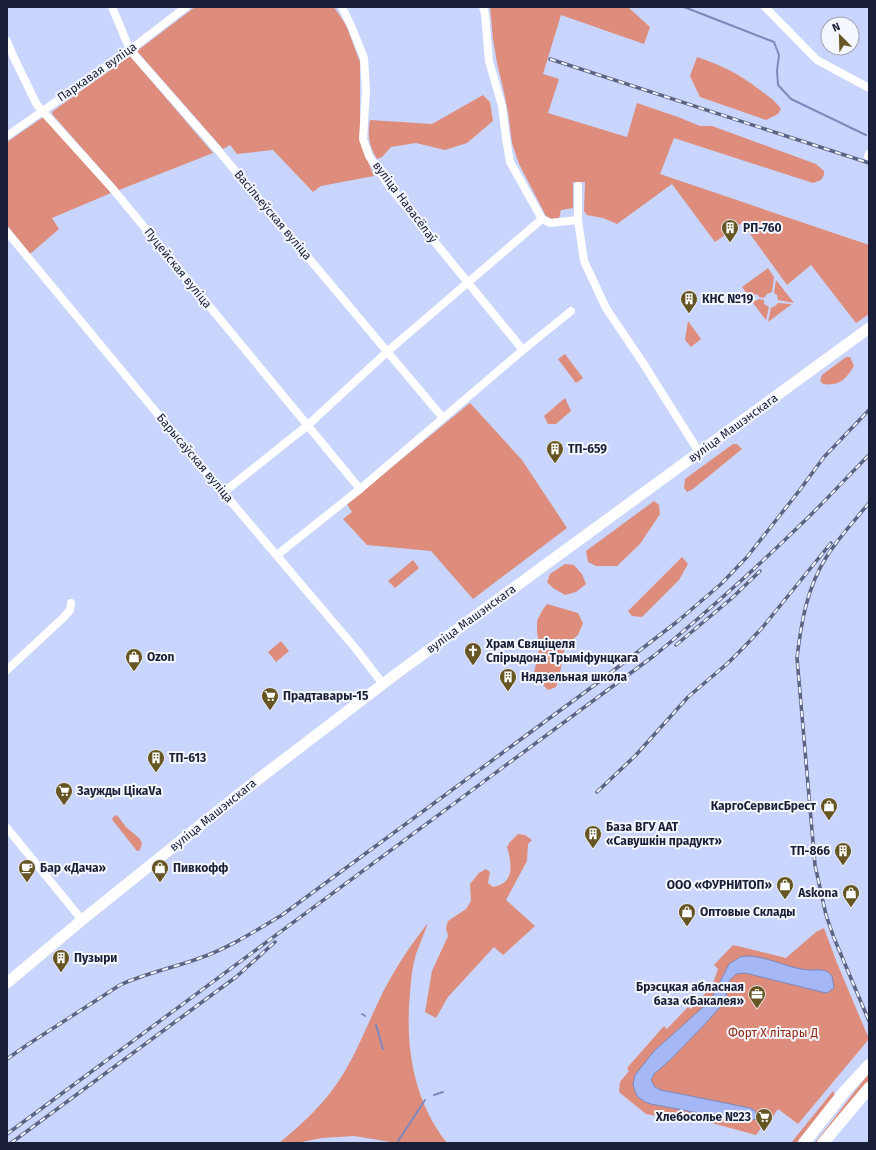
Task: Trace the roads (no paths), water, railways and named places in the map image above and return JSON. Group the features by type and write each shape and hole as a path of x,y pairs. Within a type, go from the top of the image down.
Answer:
{"main road":[{"name":"вуліца Машэнскага","path":"7,983 82,920 239,794 384,684 869,328"},
{"path":"804,1143 845,1091 869,1064"},
{"path":"824,1143 869,1088"}],"street":[{"name":"Васільеўская вуліца","path":"112,7 130,50 217,149 444,418"},
{"name":"Паркавая вуліца","path":"7,136 130,50 186,7"},
{"name":"вуліца Навасёлаў","path":"342,7 364,58 366,90 363,139 369,156 389,186 523,350"},
{"path":"483,7 489,61 502,106 510,162 542,219 550,222 578,220"},
{"path":"765,7 817,60 869,88"},
{"name":"Пуцейская вуліца","path":"7,41 37,105 112,188 360,489"},
{"path":"578,186 578,220 584,261 606,308 643,363 699,452"},
{"path":"224,492 308,425 388,351 542,219"},
{"name":"Барысаўская вуліца","path":"7,232 384,684"},
{"path":"277,555 360,489 571,311"},
{"path":"7,670 63,618 70,610 71,603"},
{"path":"7,828 82,920"}],"water":[{"path":"746,956 763,958 802,969 825,971 830,973 832,976 834,988 827,993 745,973 736,974 727,985 726,999 723,1004 670,1060 654,1074 651,1080 655,1087 661,1090 750,1108 755,1111 757,1116 755,1119 746,1122 645,1102 637,1096 633,1085 635,1075 654,1051 710,1001 729,964 740,957"}],"waterway":[{"path":"684,7 774,42 779,55 777,71 778,85 791,99 866,135"},
{"path":"376,1025 383,1049"},
{"path":"434,1095 443,1092"},
{"path":"398,1141 425,1100"}],"railway":[{"path":"550,59 869,163"},
{"path":"7,1059 120,985 211,954 242,939 282,915 596,684 678,621 721,584 747,557 824,457 869,410"},
{"path":"7,1134 655,655 760,563 813,513 869,455"},
{"path":"869,503 842,535 827,556 814,580 803,619 797,658 815,865 826,915 834,938 869,1021"},
{"path":"597,792 635,756 688,697 728,663 762,628 831,543"},
{"path":"676,645 732,598 760,571"},
{"path":"11,1143 236,977 275,942"}],"place":[{"name":"РП-760","path":"730,243"},
{"name":"КНС №19","path":"689,314"},
{"name":"ТП-659","path":"555,464"},
{"name":"Храм Свяціцеля Спірыдона Трыміфунцкага","path":"473,666"},
{"name":"Ozon","path":"134,672"},
{"name":"Нядзельная школа","path":"508,692"},
{"name":"Прадтавары-15","path":"270,711"},
{"name":"ТП-613","path":"156,773"},
{"name":"Заужды ЦікаVа","path":"64,806"},
{"name":"КаргоСервисБрест","path":"829,821"},
{"name":"База ВГУ ААТ «Савушкін прадукт»","path":"593,849"},
{"name":"ТП-866","path":"843,866"},
{"name":"Бар «Дача»","path":"27,883"},
{"name":"Пивкофф","path":"160,883"},
{"name":"ООО «ФУРНИТОП»","path":"785,900"},
{"name":"Askona","path":"851,908"},
{"name":"Оптовые Склады","path":"687,927"},
{"name":"Пузыри","path":"61,973"},
{"name":"Брэсцкая абласная база «Бакалея»","path":"757,1009"},
{"name":"Хлебосолье №23","path":"764,1132"}],"park label":[{"name":"Форт X літары Д","path":"773,1033"}]}
